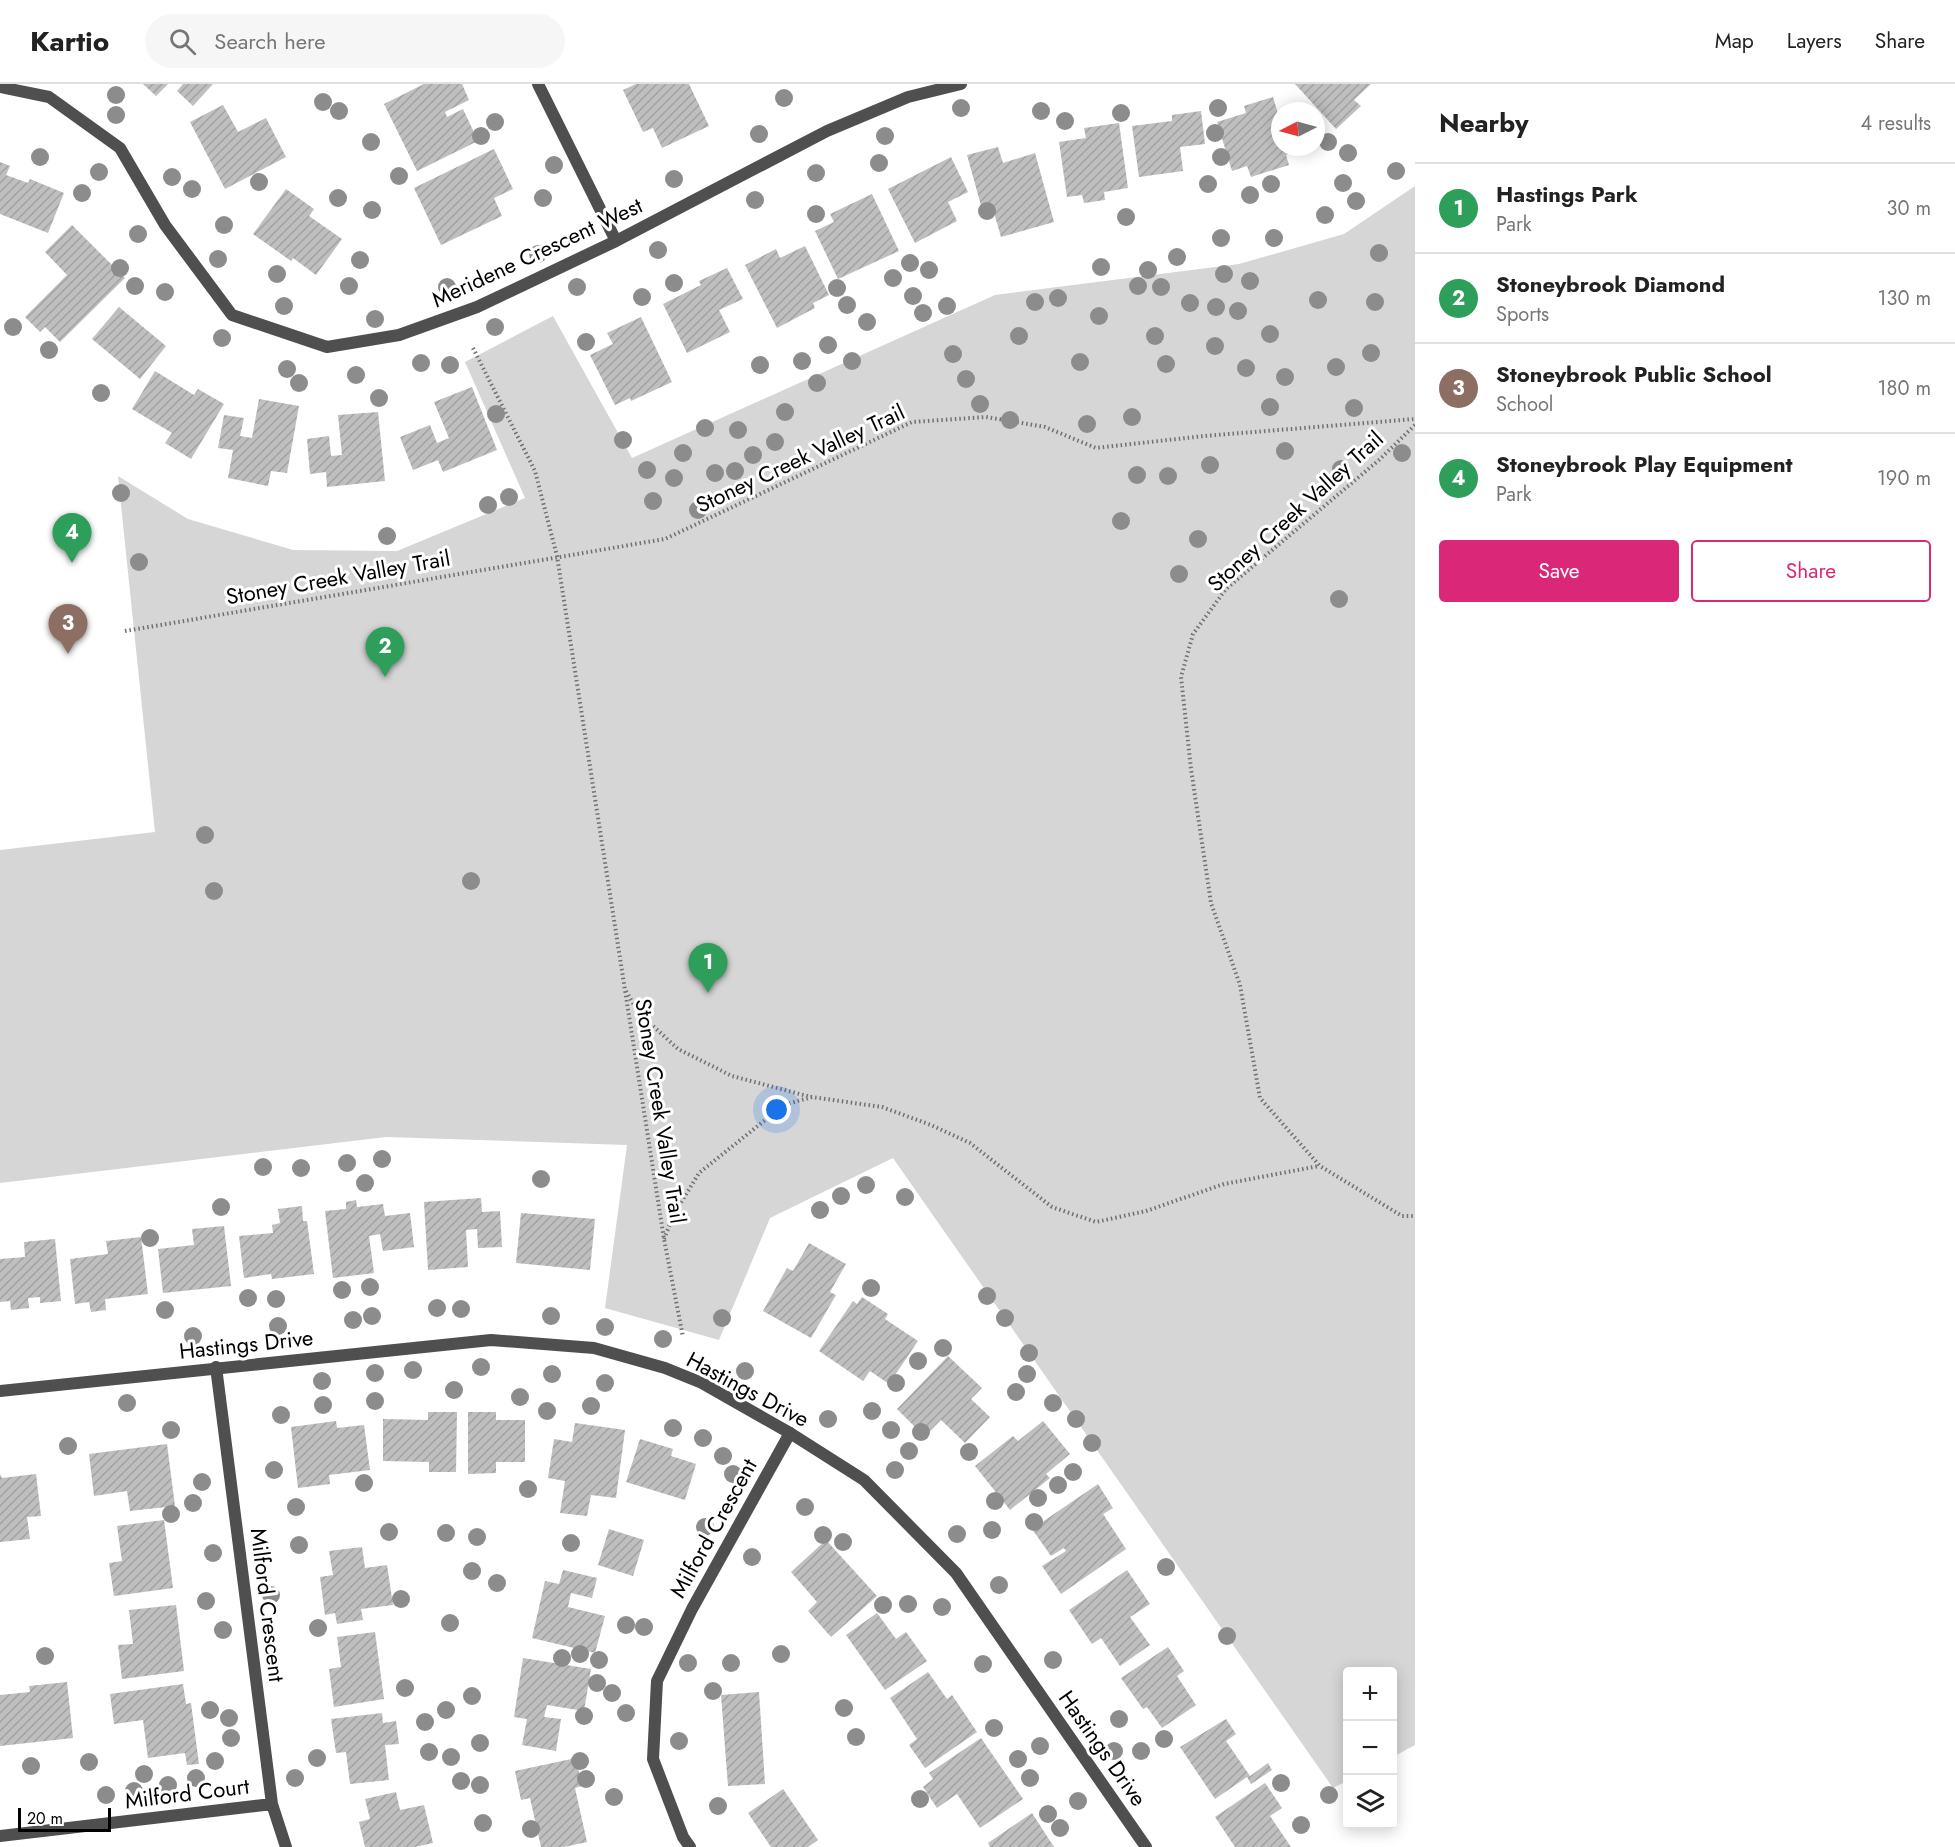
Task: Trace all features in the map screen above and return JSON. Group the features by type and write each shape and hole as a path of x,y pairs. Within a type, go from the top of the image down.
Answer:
{"street":[{"path":"538,84 616,241"},
{"name":"Meridene Crescent West","path":"0,87 49,97 120,148 165,225 232,315 327,347 399,335 477,307 616,241 827,131 908,97 961,84"},
{"name":"Hastings Drive","path":"0,1392 216,1367 491,1340 594,1348 665,1368 702,1383 790,1433 864,1480 956,1573 1146,1847"},
{"name":"Milford Crescent","path":"216,1367 272,1804 286,1847"},
{"name":"Milford Crescent","path":"690,1847 683,1837 652,1759 657,1681 692,1609 790,1433"},
{"name":"Milford Court","path":"0,1836 272,1804"}],"path":[{"name":"Stoney Creek Valley Trail","path":"473,348 535,471 557,556 664,1239 683,1337"},
{"name":"Stoney Creek Valley Trail","path":"125,631 666,539 912,422 986,417 1045,427 1095,448 1216,435 1415,419"},
{"name":"Stoney Creek Valley Trail","path":"1415,425 1379,460 1226,589 1193,634 1181,677 1191,769 1211,903 1240,985 1260,1098 1320,1166 1402,1215 1415,1216"},
{"name":"Stoney Creek Valley Trail","path":"625,988 638,1012 678,1049 732,1077 812,1097 882,1107 931,1125 970,1143 1052,1207 1096,1222 1146,1211 1224,1184 1320,1166"},
{"name":"Stoney Creek Valley Trail","path":"664,1239 674,1214 699,1173 784,1105 812,1097"}],"shaded area":[{"path":"1415,186 1415,1745 1397,1755 1397,1667 1343,1667 1343,1783 1333,1788 893,1158 770,1218 719,1340 605,1308 627,1145 386,1137 0,1183 0,850 155,832 118,476 188,519 293,550 397,551 525,498 465,362 553,316 632,458 995,295 1239,264 1344,234"}],"building":[{"path":"143,84 168,84 156,96"},
{"path":"183,84 213,84 193,106 177,91"},
{"path":"424,84 462,84 469,100 445,112 447,117 463,109 478,141 417,171 384,104"},
{"path":"636,84 689,84 709,126 662,148 653,128 643,132 623,90"},
{"path":"1295,84 1371,84 1354,100 1361,106 1336,129 1325,117 1325,102 1311,102"},
{"path":"1273,97 1275,102 1271,102 1271,156 1286,156 1289,165 1251,177 1247,166 1232,171 1217,122 1246,113 1244,106"},
{"path":"223,105 238,132 266,118 286,157 225,189 190,122"},
{"path":"1201,111 1205,144 1180,147 1183,171 1139,177 1132,126 1172,121 1172,115"},
{"path":"1119,123 1128,188 1104,192 1105,200 1084,203 1082,195 1067,197 1059,142 1086,138 1084,128"},
{"path":"998,147 1003,163 1035,153 1054,222 1001,237 992,206 982,209 967,155"},
{"path":"494,149 513,189 494,198 502,216 441,245 414,188"},
{"path":"951,157 968,192 948,202 957,221 915,243 888,189"},
{"path":"0,162 10,166 6,175 28,183 30,179 64,193 48,233 0,214"},
{"path":"286,189 314,209 309,216 342,239 316,275 293,258 291,261 253,234"},
{"path":"872,194 899,251 838,279 815,231 834,222 830,214"},
{"path":"72,225 125,278 60,342 45,327 40,332 25,317 67,275 45,252"},
{"path":"805,246 829,295 813,303 815,308 777,328 745,265 776,249 780,258"},
{"path":"727,268 743,299 719,310 730,332 687,353 663,304 701,285 699,281"},
{"path":"119,307 166,346 140,379 92,339"},
{"path":"641,317 672,382 631,401 630,398 615,405 590,355 613,344 607,333"},
{"path":"155,371 194,395 198,389 224,404 191,459 165,443 172,433 132,409"},
{"path":"472,387 497,450 443,472 438,460 413,470 400,437 430,425 437,443 449,438 434,402"},
{"path":"259,399 299,406 287,473 271,471 268,486 228,478 233,450 218,448 224,415 244,418 240,436 252,438"},
{"path":"378,412 385,481 327,487 326,472 310,474 307,439 329,436 331,456 342,455 338,415"},
{"path":"481,1198 482,1212 500,1211 502,1247 478,1248 477,1229 466,1230 468,1267 428,1270 424,1202"},
{"path":"356,1200 357,1207 383,1204 385,1216 410,1213 414,1247 383,1251 380,1234 369,1236 374,1273 333,1278 325,1211 346,1209 346,1202"},
{"path":"302,1206 303,1221 307,1221 314,1274 272,1279 271,1274 244,1278 239,1236 273,1233 272,1225 280,1223 278,1209"},
{"path":"521,1213 595,1219 590,1270 516,1263"},
{"path":"224,1226 231,1286 163,1293 158,1249 194,1245 192,1229"},
{"path":"141,1237 148,1294 105,1299 106,1310 91,1312 89,1302 75,1304 70,1259 108,1254 106,1241"},
{"path":"55,1239 61,1301 40,1303 40,1297 28,1298 29,1308 11,1310 10,1301 0,1302 0,1259 25,1257 24,1242"},
{"path":"809,1243 846,1264 830,1292 836,1295 811,1338 763,1311 787,1268 793,1271"},
{"path":"862,1297 888,1314 885,1319 918,1341 889,1384 870,1371 863,1381 819,1351 853,1301 857,1304"},
{"path":"948,1356 982,1388 971,1399 990,1417 965,1443 941,1420 929,1432 922,1424 917,1429 897,1409"},
{"path":"428,1412 457,1412 456,1472 429,1472 429,1462 383,1461 383,1419 428,1420"},
{"path":"468,1412 496,1412 496,1420 525,1420 525,1462 496,1462 496,1473 468,1474"},
{"path":"336,1421 337,1428 364,1425 370,1470 329,1475 330,1484 298,1488 291,1427"},
{"path":"1043,1421 1070,1454 1046,1474 1050,1478 1010,1510 975,1466 1013,1436 1018,1441"},
{"path":"575,1423 625,1430 616,1498 591,1495 587,1516 560,1513 565,1481 548,1478 554,1439 572,1442"},
{"path":"640,1439 673,1449 671,1456 696,1464 685,1500 626,1482"},
{"path":"167,1444 175,1506 130,1511 127,1491 94,1496 89,1454"},
{"path":"0,1474 2,1478 36,1474 41,1516 27,1517 30,1539 0,1542"},
{"path":"1098,1484 1113,1508 1103,1514 1126,1549 1061,1594 1042,1566 1066,1551 1064,1548 1051,1556 1032,1529"},
{"path":"164,1520 173,1588 114,1596 109,1563 122,1561 117,1526"},
{"path":"609,1529 644,1540 633,1576 598,1565"},
{"path":"826,1540 877,1596 831,1637 808,1611 817,1602 791,1572"},
{"path":"362,1547 365,1568 387,1565 393,1605 361,1609 363,1620 337,1624 335,1613 325,1615 320,1577 333,1575 329,1551"},
{"path":"563,1570 597,1578 592,1598 571,1593 568,1607 605,1616 595,1653 532,1638 545,1581 559,1584"},
{"path":"1127,1570 1150,1604 1130,1617 1150,1645 1120,1666 1101,1638 1092,1644 1069,1610"},
{"path":"176,1605 184,1671 122,1679 118,1645 133,1644 129,1610"},
{"path":"877,1613 896,1639 906,1632 927,1661 885,1690 846,1635"},
{"path":"375,1632 384,1699 334,1707 329,1669 341,1667 337,1637"},
{"path":"1168,1647 1184,1671 1177,1676 1196,1705 1162,1728 1147,1707 1143,1709 1121,1678"},
{"path":"523,1658 591,1669 584,1711 547,1705 544,1717 561,1719 556,1751 522,1745 527,1719 514,1717"},
{"path":"928,1672 947,1699 952,1695 977,1732 925,1768 909,1745 917,1739 890,1698"},
{"path":"67,1682 73,1738 0,1746 0,1695 30,1692 29,1686"},
{"path":"183,1684 186,1704 191,1703 199,1764 187,1765 185,1753 148,1758 143,1720 114,1724 110,1694"},
{"path":"759,1692 765,1784 728,1786 721,1695"},
{"path":"382,1713 383,1723 396,1721 399,1744 385,1745 389,1780 350,1784 346,1752 336,1753 331,1719"},
{"path":"1226,1719 1236,1734 1226,1741 1250,1776 1268,1763 1272,1770 1251,1784 1247,1777 1215,1799 1180,1747"},
{"path":"981,1738 1023,1799 980,1828 957,1794 937,1808 923,1787 933,1779 929,1773"},
{"path":"576,1758 582,1786 575,1788 587,1842 564,1847 541,1847 530,1798 521,1800 515,1771"},
{"path":"1265,1783 1282,1808 1270,1816 1291,1847 1235,1847 1215,1817"},
{"path":"783,1789 818,1840 808,1847 771,1847 748,1813"},
{"path":"396,1792 400,1810 424,1805 433,1843 415,1847 365,1847 359,1822 370,1819 365,1799"},
{"path":"1032,1813 1054,1847 990,1847 988,1843"}],"place":[{"name":"Stoneybrook Play Equipment","path":"72,563"},
{"name":"Stoneybrook Public School","path":"68,654"},
{"name":"Stoneybrook Diamond","path":"385,677"},
{"name":"Hastings Park","path":"708,993"}]}
